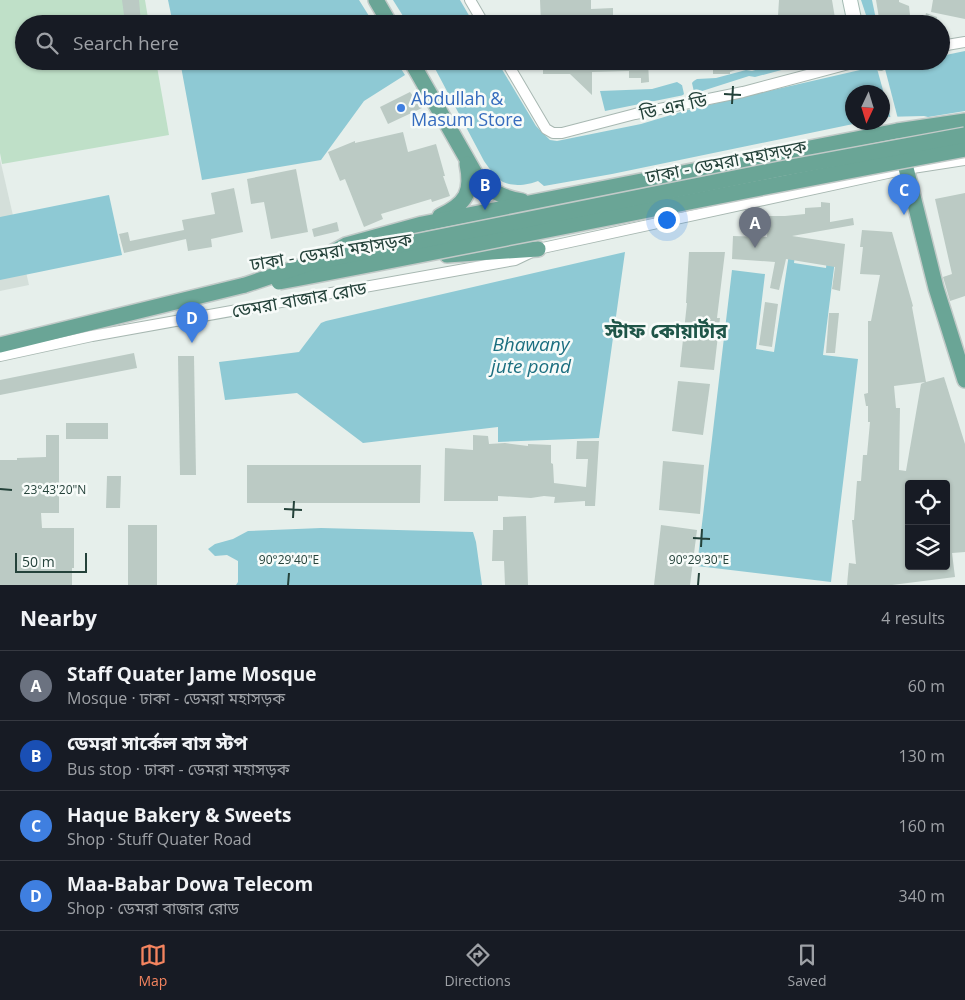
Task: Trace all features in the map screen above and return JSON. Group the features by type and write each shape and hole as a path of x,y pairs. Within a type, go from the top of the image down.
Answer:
{"main road":[{"path":"376,0 385,15"},
{"path":"416,70 466,160 488,189 509,199 530,202"},
{"path":"314,262 346,245 422,224 896,127 965,121"},
{"path":"896,127 936,288 965,380"},
{"name":"ঢাকা - ডেমরা মহাসড়ক","path":"245,285 314,262 780,169 965,135"},
{"name":"ঢাকা - ডেমরা মহাসড়ক","path":"245,285 278,282 414,257 784,182 965,149"},
{"path":"422,224 454,209 466,196 470,187 470,177 466,160"},
{"path":"414,257 538,249"},
{"path":"0,345 245,285"}],"street":[{"path":"470,0 479,15"},
{"path":"850,0 853,15"},
{"path":"950,44 965,42"},
{"name":"ডি এন ডি","path":"511,70 546,129 553,133 562,133 635,114 743,92 826,70"},
{"name":"ডেমরা বাজার রোড","path":"0,356 92,336 516,260 538,249 906,169 965,160"}],"shaded area":[{"path":"0,159 29,285 0,291"}],"green space":[{"path":"0,0 145,0 148,15 15,15 15,70 158,70 169,135 2,164 0,153"}],"water":[{"path":"168,0 359,0 368,15 171,15"},
{"path":"393,0 460,0 469,15 402,15"},
{"path":"861,0 872,0 875,15 866,15"},
{"path":"965,51 965,111 928,117 890,117 890,85 845,85 845,126 612,174 544,186 538,181 530,184 511,185 503,182 495,175 484,161 436,70 502,70 536,126 550,140 557,141 641,124 691,109 860,70 950,70 950,54"},
{"path":"182,70 402,70 405,75 364,101 321,160 202,180"},
{"path":"746,70 781,70 755,77 749,76 699,92 605,111 600,91 652,89 677,82 682,85 697,79 716,78"},
{"path":"109,195 122,255 0,280 0,217"},
{"name":"Bhawany jute pond","path":"625,252 599,438 498,442 498,427 363,443 297,393 225,400 219,362 299,352 321,323 326,321"},
{"path":"789,254 795,255 794,263 826,268 827,259 835,260 823,355 858,359 831,582 697,566 732,270 765,274 756,349 774,352"},
{"path":"321,528 473,532 482,585 236,585 238,582 238,561 227,555 215,556 208,549 215,544 233,539 248,531"}],"pier":[{"path":"877,70 885,70 889,85 882,85"},
{"path":"696,78 692,83 694,92 700,95 680,98 684,94 682,85 677,81 683,83"},
{"path":"890,88 898,119 891,119 890,115"}],"building":[{"path":"122,0 139,0 140,15 124,15"},
{"path":"540,0 591,0 591,9 613,8 613,15 541,15"},
{"path":"779,0 832,0 834,15 778,15"},
{"path":"876,0 899,0 899,2 909,6 910,15 878,15"},
{"path":"933,0 965,0 965,19 931,12"},
{"path":"543,70 648,70 649,82 641,83 641,78 629,78 629,71 592,72 592,95 570,74 543,74"},
{"path":"713,70 736,70 730,72 730,74 713,74"},
{"name":"Abdullah & Masum Store","path":"410,92 422,108 388,124 380,107"},
{"path":"403,132 408,152 436,144 445,176 443,176 450,196 432,202 431,199 381,214 383,219 364,227 345,179 340,181 328,152 355,141 355,143"},
{"path":"296,169 308,232 271,239 264,202 251,204 247,179"},
{"path":"234,188 243,232 211,239 212,247 188,251 186,239 124,253 119,234 128,232 130,241 184,230 182,220 215,214 211,193"},
{"path":"965,193 965,296 950,301 943,277 952,274 935,199"},
{"path":"821,202 830,203 830,222 853,218 854,225 792,236 845,244 840,291 832,289 835,267 786,259 779,290 770,288 775,262 732,259 733,236 767,237 768,216 805,214 805,208 821,207"},
{"path":"337,222 339,231 314,237 312,229"},
{"path":"862,230 892,232 913,306 926,382 944,377 965,444 965,552 952,553 955,577 892,585 847,585 849,563 856,564 852,520 854,520 857,481 861,481 863,455 867,455 870,422 868,422 868,406 866,406 864,394 868,393 868,321 871,321 880,275 860,274 863,247 860,247","holes":["925,382 921,384 906,471 899,470 900,408 896,408 894,386"]},
{"path":"689,252 725,252 717,318 720,318 714,370 680,367 687,303"},
{"path":"765,302 778,304 772,347 759,345"},
{"path":"829,313 839,313 835,353 826,353"},
{"path":"134,353 137,368 0,395 0,380"},
{"path":"178,356 194,356 196,475 180,475"},
{"path":"678,381 710,384 703,435 672,431"},
{"path":"66,423 108,423 108,439 66,439"},
{"path":"46,435 59,435 59,513 41,513 42,528 74,528 72,585 0,585 0,460 46,457"},
{"path":"473,435 488,436 489,444 551,445 554,483 586,487 588,459 576,459 577,441 599,441 595,506 585,506 585,501 554,503 555,497 544,496 531,498 498,496 498,501 444,501 445,448 473,450"},
{"path":"663,461 704,465 700,514 659,510"},
{"path":"247,465 421,465 420,503 247,503"},
{"path":"107,476 121,476 120,508 106,508"},
{"path":"526,516 528,585 505,585 504,561 492,561 493,530 503,530 503,517"},
{"path":"128,525 157,525 157,585 128,585"},
{"path":"661,525 697,530 690,585 654,585"}],"place":[{"name":"Abdullah & Masum Store","path":"401,108"},
{"name":"ডেমরা সার্কেল বাস স্টপ","path":"485,210"},
{"name":"Haque Bakery & Sweets","path":"904,215"},
{"name":"Staff Quater Jame Mosque","path":"755,248"},
{"name":"Maa-Babar Dowa Telecom","path":"192,343"}],"district":[{"name":"স্টাফ কোয়ার্টার","path":"666,330"}]}
